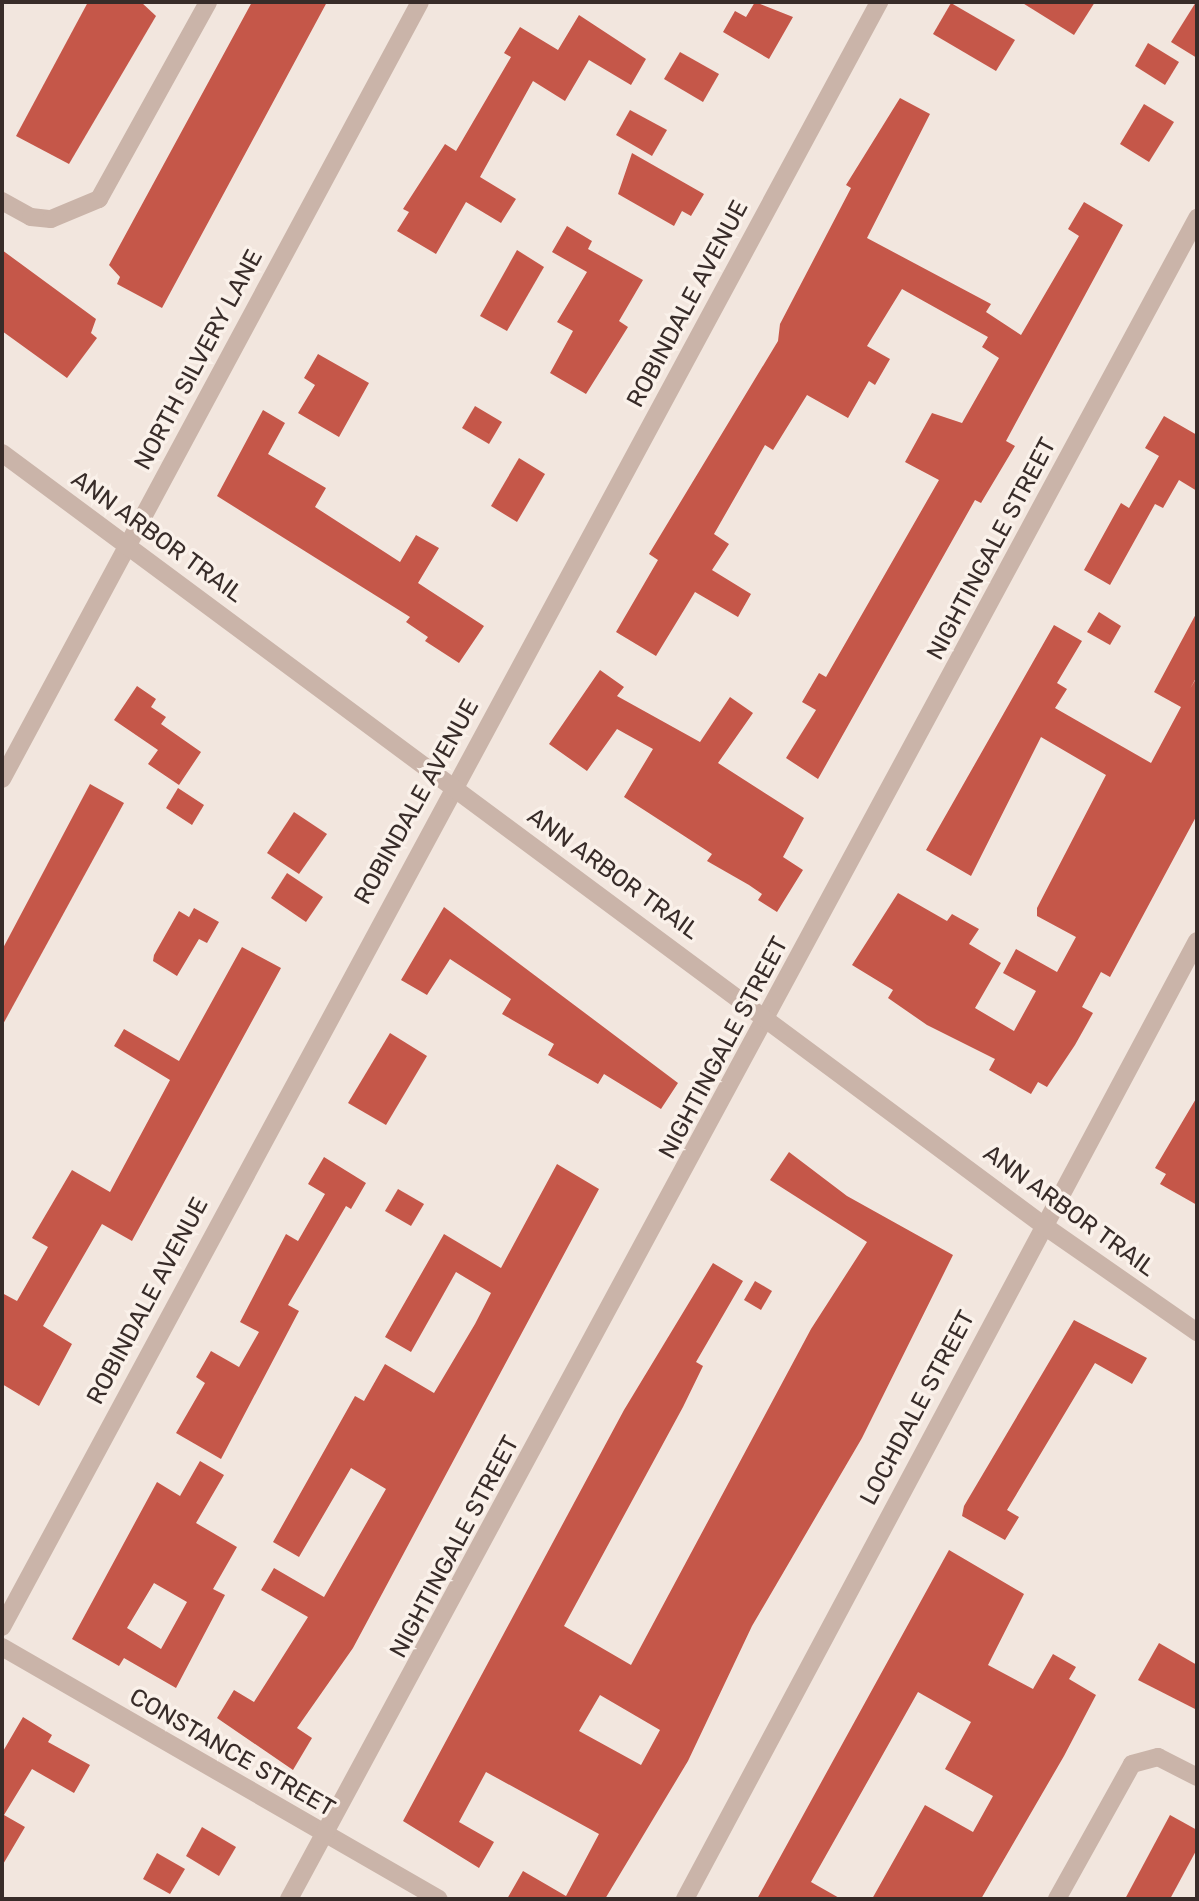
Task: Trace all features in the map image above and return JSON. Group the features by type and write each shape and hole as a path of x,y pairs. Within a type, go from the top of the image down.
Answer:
{"street":[{"path":"2,201 31,217 51,219 99,199 208,2"},
{"name":"NORTH SILVERY LANE","path":"2,779 420,2"},
{"name":"ROBINDALE AVENUE","path":"2,1628 452,786 879,2"},
{"name":"NIGHTINGALE STREET","path":"289,1899 768,1018 1197,218"},
{"name":"ANN ARBOR TRAIL","path":"2,453 768,1018 1043,1225 1197,1332"},
{"name":"LOCHDALE STREET","path":"685,1899 1197,940"},
{"name":"CONSTANCE STREET","path":"2,1647 325,1836 439,1899"},
{"path":"1057,1899 1132,1764 1158,1757 1197,1777"}],"building":[{"path":"88,2 141,2 156,16 69,164 16,136"},
{"path":"252,2 327,2 162,308 117,284 120,277 109,265"},
{"path":"755,2 793,17 769,59 723,32 735,11 746,17"},
{"path":"1021,2 1095,2 1074,35"},
{"path":"1197,2 1197,58 1171,42"},
{"path":"951,3 1015,40 996,71 933,34"},
{"path":"579,15 646,59 631,85 589,60 565,101 533,81 480,177 516,199 501,223 466,202 436,254 397,231 409,212 403,209 445,144 456,151 511,57 504,53 520,27 558,50"},
{"path":"1148,43 1179,62 1165,85 1135,66"},
{"path":"680,52 719,74 703,102 664,79"},
{"path":"900,98 930,114 867,238 991,304 986,312 1021,335 1079,236 1068,229 1084,202 1123,225 1006,441 1015,446 981,503 975,500 818,779 786,758 816,710 802,702 819,673 826,677 939,480 905,462 932,413 962,423 999,358 982,347 988,337 902,289 867,346 890,359 875,385 869,381 848,418 807,395 773,450 765,445 714,534 729,544 712,570 751,594 738,617 695,592 656,656 616,632 658,560 649,554 778,341 780,324 851,188 846,185"},
{"path":"1144,104 1174,122 1149,162 1120,144"},
{"path":"630,110 667,130 652,156 616,135"},
{"path":"632,153 704,194 691,216 682,211 674,226 618,194"},
{"path":"567,226 592,241 588,249 643,280 619,321 628,327 586,394 550,373 573,331 557,322 587,272 552,252"},
{"path":"2,250 96,319 91,333 97,338 67,378 2,331"},
{"path":"517,250 544,267 507,331 480,316"},
{"path":"318,354 369,383 339,437 298,413 315,385 304,378"},
{"path":"475,406 502,422 489,444 462,428"},
{"path":"263,410 285,423 268,454 326,488 315,507 400,562 416,535 439,548 418,583 484,626 459,663 425,641 428,637 406,622 410,617 217,496"},
{"path":"1164,416 1197,435 1197,491 1179,480 1163,508 1155,504 1110,585 1084,570 1121,503 1129,508 1159,456 1145,448"},
{"path":"519,458 545,474 517,522 491,506"},
{"path":"1099,612 1121,626 1110,645 1087,632"},
{"path":"1197,612 1197,676 1190,689 1197,677 1197,815 1110,977 1101,972 1082,1007 1093,1013 1075,1045 1047,1087 1038,1082 1031,1094 989,1070 995,1059 927,1025 888,998 893,990 852,965 898,893 947,921 952,914 979,929 969,944 1001,963 975,1008 1014,1031 1036,991 1003,973 1016,949 1057,972 1076,937 1037,916 1037,908 1106,775 1041,737 971,876 926,850 1054,625 1082,641 1057,683 1067,689 1055,708 1151,763 1181,707 1154,692"},
{"path":"600,670 624,687 617,696 700,742 730,697 753,713 718,763 804,818 783,857 803,870 777,912 758,900 762,894 707,861 712,854 624,797 653,749 617,729 587,771 549,744"},
{"path":"137,686 156,699 151,707 166,717 161,724 201,752 179,785 148,764 158,750 114,720"},
{"path":"90,784 124,803 2,1026 2,950"},
{"path":"178,788 204,805 192,825 166,808"},
{"path":"294,812 327,834 299,874 267,853"},
{"path":"287,873 323,897 306,922 271,898"},
{"path":"444,907 678,1083 661,1109 604,1074 598,1084 548,1055 554,1044 502,1014 511,999 450,959 427,995 401,980"},
{"path":"194,908 219,922 207,943 199,939 177,976 153,961 154,955 179,911 189,917"},
{"path":"242,947 281,968 132,1241 102,1224 43,1326 72,1344 39,1406 2,1384 2,1293 17,1301 48,1247 32,1238 72,1170 110,1192 170,1080 114,1046 124,1029 179,1061"},
{"path":"390,1033 427,1056 386,1125 348,1103"},
{"path":"1197,1097 1197,1205 1160,1184 1166,1174 1155,1168"},
{"path":"789,1152 847,1196 953,1255 862,1438 752,1626 688,1761 605,1899 507,1899 523,1871 566,1896 599,1834 486,1772 459,1822 494,1842 479,1868 403,1821 624,1410 713,1263 743,1281 696,1362 703,1366 683,1407 564,1626 631,1665 811,1329 867,1242 770,1180","holes":["600,1695 660,1730 641,1765 579,1731"]},
{"path":"324,1157 366,1183 351,1209 346,1206 288,1305 299,1311 221,1459 176,1433 205,1383 196,1377 211,1351 239,1367 259,1332 240,1322 286,1234 298,1241 325,1194 308,1184"},
{"path":"557,1164 599,1189 353,1648 297,1728 312,1738 293,1770 217,1718 234,1690 254,1702 308,1617 261,1590 274,1568 324,1597 386,1489 351,1468 299,1557 273,1542 355,1396 364,1401 385,1364 434,1393 475,1324 491,1293 456,1272 411,1352 385,1337 444,1234 501,1268"},
{"path":"398,1189 424,1204 411,1226 385,1211"},
{"path":"755,1281 772,1291 761,1310 744,1300"},
{"path":"1074,1320 1147,1358 1132,1384 1095,1363 1007,1510 1019,1517 1005,1540 962,1516 964,1506"},
{"path":"200,1461 224,1475 196,1523 237,1547 213,1589 225,1595 176,1688 124,1658 119,1666 72,1639 157,1482 180,1496","holes":["154,1583 187,1602 161,1649 127,1628"]},
{"path":"949,1550 1024,1594 988,1665 1033,1689 1053,1654 1076,1667 1069,1679 1096,1695 1064,1756 981,1899 872,1899 925,1805 973,1832 993,1796 945,1769 971,1722 918,1692 811,1882 841,1899 757,1899"},
{"path":"1159,1643 1197,1665 1197,1710 1138,1680"},
{"path":"23,1717 52,1735 48,1742 90,1765 74,1793 32,1769 4,1815 25,1827 2,1866 2,1753"},
{"path":"1170,1815 1197,1830 1197,1849 1170,1899 1125,1899"},
{"path":"202,1827 236,1847 219,1876 186,1856"},
{"path":"157,1853 185,1869 170,1894 143,1879"}]}
